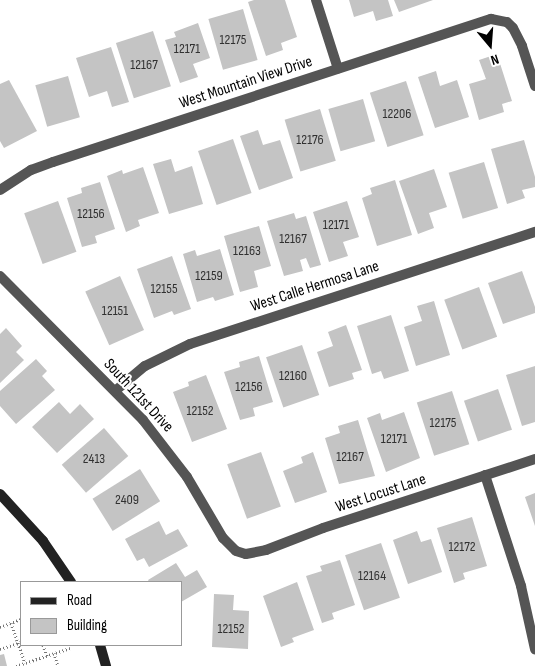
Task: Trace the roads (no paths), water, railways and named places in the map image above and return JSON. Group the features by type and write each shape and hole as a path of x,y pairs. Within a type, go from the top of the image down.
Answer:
{"street":[{"path":"316,0 338,69"},
{"name":"West Mountain View Drive","path":"0,190 42,165 491,19 507,22 518,36 535,86"},
{"name":"West Calle Hermosa Lane","path":"114,391 145,366 190,344 535,232"},
{"name":"South 121st Drive","path":"0,276 143,420 174,459 222,538 236,551"},
{"name":"West Locust Lane","path":"236,551 246,554 266,550 304,535 535,459"},
{"path":"485,475 521,586 535,649"},
{"path":"0,494 43,541 70,581"},
{"path":"100,646 106,666"}]}
